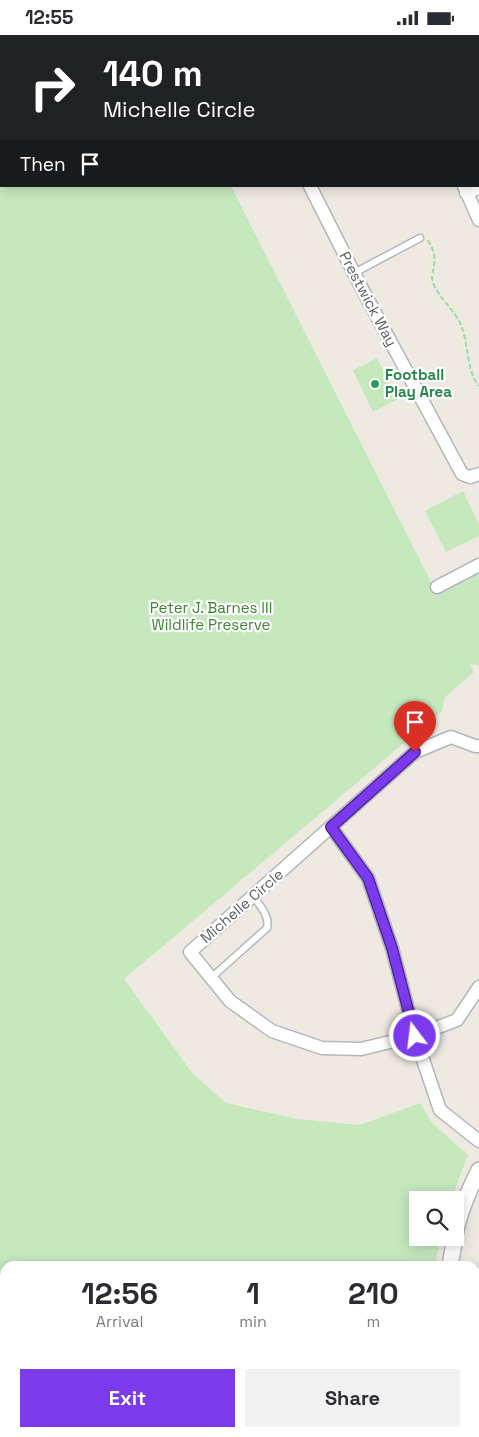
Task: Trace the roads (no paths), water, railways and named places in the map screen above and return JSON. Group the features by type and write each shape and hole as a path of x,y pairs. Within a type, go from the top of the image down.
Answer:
{"street":[{"name":"Prestwick Way","path":"311,187 354,273 462,474 470,477 479,474"},
{"path":"479,188 465,189 479,220"},
{"path":"437,587 479,565"},
{"name":"Michelle Circle","path":"478,748 451,737 415,752 190,952 230,1001 272,1031 322,1048 362,1049 415,1036 457,1020 479,987"},
{"path":"331,827 368,878 392,948 415,1036 440,1110 479,1141"},
{"path":"464,1204 479,1170"},
{"path":"451,1261 453,1246"}],"lane":[{"path":"354,273 420,238"},
{"path":"212,978 267,928 268,917 253,896"}],"place":[{"name":"Football Play Area","path":"375,384"}],"park label":[{"name":"Peter J. Barnes III Wildlife Preserve","path":"211,616"}]}
